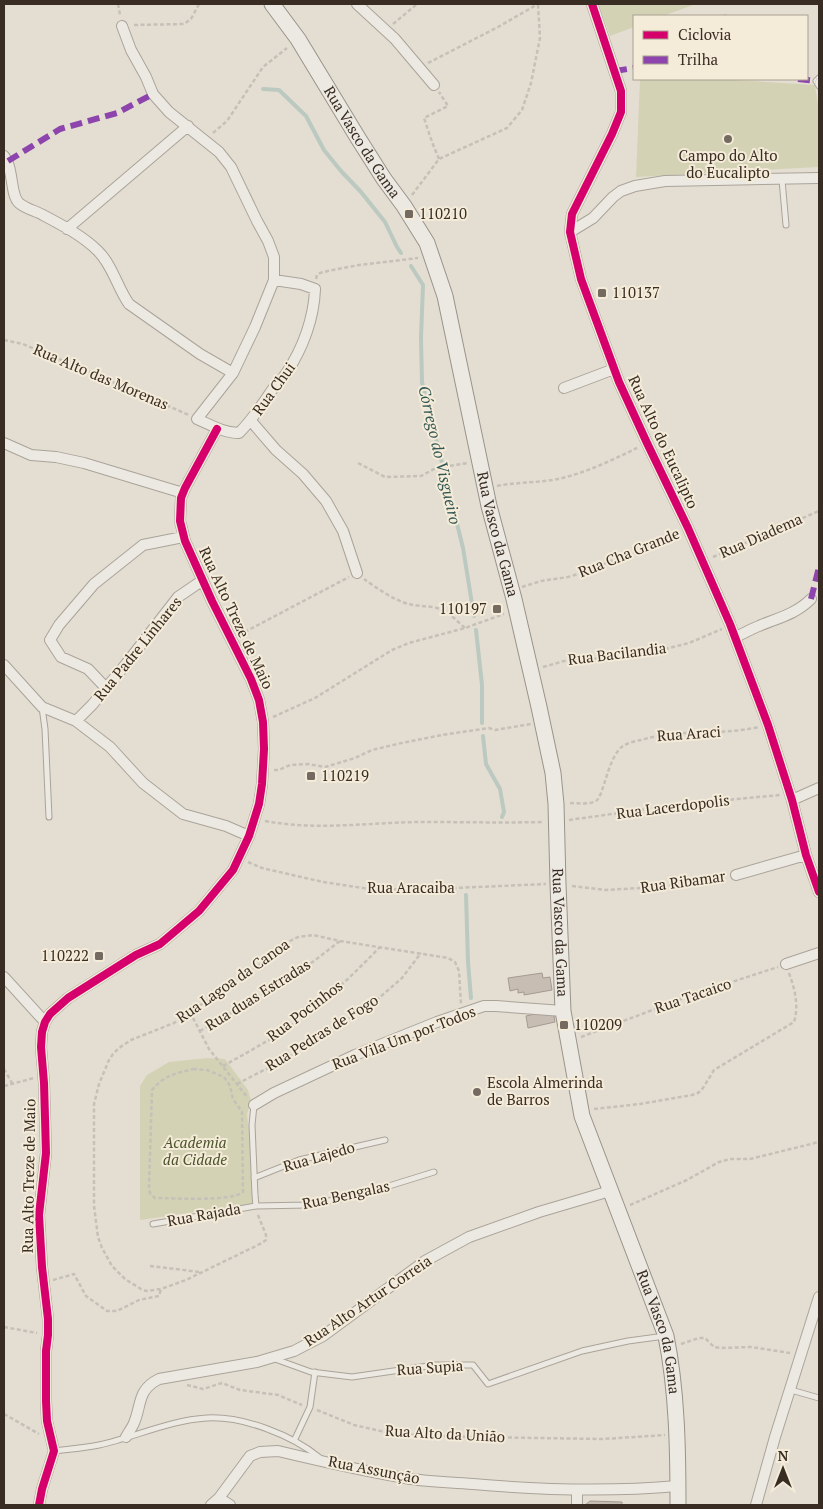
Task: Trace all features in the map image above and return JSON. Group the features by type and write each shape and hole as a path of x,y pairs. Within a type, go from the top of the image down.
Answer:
{"main road":[{"name":"Rua Vasco da Gama","path":"272,4 298,39 366,151 427,243 444,296 479,462 543,722 553,773 557,822 563,1010 580,1110 667,1343 672,1372 678,1505"}],"street":[{"path":"357,4 387,30 434,85"},
{"name":"Rua Alto do Eucalipto","path":"592,4 621,90 621,112 572,214 570,232 581,278 614,369 688,528 730,624 768,725 791,796 806,856 819,892"},
{"path":"122,26 131,50 153,94 169,112 205,140 227,161 238,179 274,257 274,280 255,327 233,373 201,420"},
{"path":"67,229 188,126"},
{"path":"4,156 8,161 14,194 19,203 91,244 100,252 108,264 122,294 129,304 200,354 233,373"},
{"path":"570,232 593,218 621,191 635,186 665,182 819,178"},
{"path":"274,280 301,284 315,289"},
{"name":"Rua Chui","path":"201,420 234,433 239,433 251,421 298,356 313,310 315,289"},
{"path":"564,388 614,369"},
{"path":"251,421 276,450 304,474 326,501 343,532 357,573"},
{"name":"Rua Alto Treze de Maio","path":"39,1505 53,1447 47,1421 46,1351 48,1319 39,1215 46,1154 41,1047 45,1022 50,1014 68,998 136,955 160,944 200,911 233,870 249,836 259,804 263,722 259,700 252,679 202,580 183,536 180,521 183,493 218,428"},
{"path":"4,443 31,455 56,456 183,493"},
{"path":"106,688 88,669 61,657 50,640 94,584 143,546 183,536"},
{"name":"Rua Padre Linhares","path":"76,721 106,688 178,597 202,580"},
{"path":"734,637 787,616 803,607 811,599"},
{"path":"4,664 42,707 76,721 110,748 143,783 184,814 226,826 249,836"},
{"path":"791,796 819,788"},
{"name":"Rua Ribamar","path":"736,874 806,856"},
{"path":"786,964 819,953"},
{"path":"4,977 45,1022"},
{"name":"Rua Vila Um por Todos","path":"254,1105 274,1093 355,1055 484,1006 563,1010"},
{"name":"Rua Alto Artur Correia","path":"126,1438 134,1423 139,1402 150,1383 164,1378 273,1358 294,1351 323,1336 419,1266 469,1237 523,1217 610,1191"},
{"path":"756,1505 775,1437 819,1297"},
{"path":"211,1505 219,1498 250,1456 260,1452 278,1451 324,1462"},
{"name":"Rua Assunção","path":"324,1462 407,1479 506,1487 637,1490 678,1486"},
{"path":"577,1490 577,1505"},
{"path":"219,1498 230,1505"}],"lane":[{"path":"819,78 816,81 819,86"},
{"path":"782,180 786,225"},
{"path":"42,707 45,729 48,817"},
{"path":"254,1105 252,1125 256,1206"},
{"name":"Rua Lajedo","path":"254,1178 300,1160 385,1140"},
{"name":"Rua Bengalas","path":"256,1206 308,1205 360,1195 434,1172"},
{"name":"Rua Rajada","path":"153,1224 256,1206"},
{"name":"Rua Supia","path":"273,1358 315,1372 352,1377 435,1365 473,1365 488,1384 582,1351 628,1341 667,1343"},
{"path":"294,1441 310,1407 315,1372"},
{"path":"791,1390 819,1398"},
{"name":"Rua Assunção","path":"53,1447 99,1445 192,1420 220,1418 238,1421 294,1441 324,1462"}],"path":[{"path":"122,26 184,24 191,19 198,4"},
{"path":"387,30 417,4"},
{"path":"404,206 439,159 507,128 522,110 531,83 540,38 538,4 420,67"},
{"path":"205,140 227,121 263,67 298,39"},
{"path":"434,85 448,106 424,118 439,159"},
{"path":"315,289 316,278 320,273 359,265 432,256"},
{"path":"485,488 558,479 603,464 647,443"},
{"path":"358,464 385,477 421,476 436,468 479,462"},
{"path":"231,639 357,573 379,589 407,604 443,610 465,628"},
{"path":"263,722 315,698 392,650 409,642 465,628 516,609"},
{"path":"262,771 279,770 290,765 299,764 325,767 355,758 372,750 406,742 490,728 495,730 543,722"},
{"path":"580,1110 640,1104 698,1093 714,1070 794,1022 797,1013 796,998 786,964"},
{"path":"190,1012 209,1049 254,1105"},
{"path":"4,1069 12,1084"},
{"path":"193,1069 207,1070 224,1077 242,1112 243,1192 240,1195 224,1198 155,1198 150,1193 149,1188 152,1090 161,1080 193,1069"},
{"path":"4,1086 43,1075"},
{"path":"617,1211 687,1180 719,1162 730,1159 750,1159 819,1142"},
{"path":"150,1266 201,1272"},
{"path":"51,1280 74,1274 86,1296 107,1311 117,1311 139,1300 159,1296 161,1289"},
{"path":"4,1327 48,1335"},
{"path":"667,1343 705,1338 714,1347 751,1347 801,1355"},
{"path":"4,1414 53,1447"}],"green space":[{"path":"598,4 696,4 666,15 633,15 633,27 610,36"},
{"name":"Campo do Alto do Eucalipto","path":"640,80 736,80 815,85 819,111 819,167 636,177"},
{"name":"Academia da Cidade","path":"208,1058 225,1059 248,1090 251,1101 247,1114 257,1203 140,1220 140,1086 147,1075 169,1062"}],"building":[{"path":"542,973 543,978 550,977 552,990 524,995 524,992 518,993 518,989 510,991 508,978"},
{"path":"553,1010 555,1022 528,1028 526,1016"},
{"path":"590,1501 622,1502 622,1505 585,1505"}],"waterway":[{"name":"Córrego do Visgueiro","path":"263,89 279,90 306,116 324,150 385,222 401,253"},
{"name":"Córrego do Visgueiro","path":"411,266 423,285 422,382 463,548 474,616"},
{"name":"Córrego do Visgueiro","path":"476,630 482,685 482,723"},
{"name":"Córrego do Visgueiro","path":"483,736 486,764 500,789 504,812 502,817"},
{"name":"Córrego do Visgueiro","path":"466,895 471,998"}],"marked path":[{"path":"615,71 633,68"},
{"path":"807,80 816,81"},
{"path":"8,161 60,129 117,113 153,94"},
{"path":"811,599 819,567"}],"cycle path":[{"path":"592,4 621,91 621,112 572,214 570,232 581,279 619,382 688,528 730,624 768,725 792,800 806,855 819,892"},
{"path":"39,1505 54,1451 47,1421 46,1351 48,1319 39,1215 46,1153 41,1047 45,1022 50,1014 68,998 136,955 160,944 199,911 233,870 249,836 259,804 264,749 263,722 259,700 251,679 212,601 185,541 180,521 181,498 185,488 217,429"}],"place":[{"name":"Campo do Alto do Eucalipto","path":"728,139"},
{"name":"110210","path":"409,214"},
{"name":"110137","path":"602,293"},
{"name":"110197","path":"497,609"},
{"name":"110219","path":"311,776"},
{"name":"110222","path":"99,956"},
{"name":"110209","path":"564,1025"},
{"name":"Escola Almerinda de Barros","path":"477,1092"}]}
